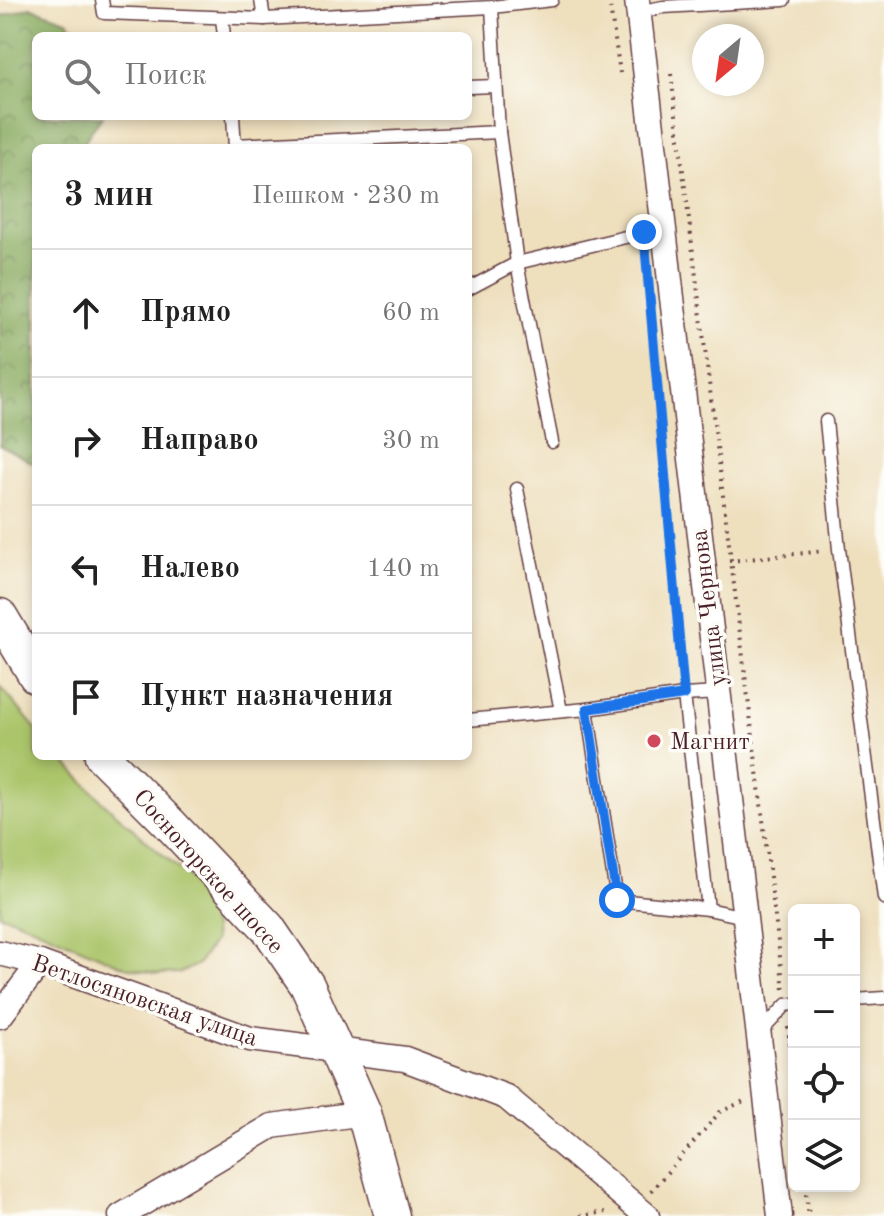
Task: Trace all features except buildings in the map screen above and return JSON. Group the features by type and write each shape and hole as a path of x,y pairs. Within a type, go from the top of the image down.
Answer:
{"main road":[{"path":"0,616 32,669"},
{"name":"Сосногорское шоссе","path":"106,760 268,928 307,985 364,1113 392,1216"}],"street":[{"name":"улица Чернова","path":"637,6 780,1216"},
{"name":"Ветлосяновская улица","path":"0,953 40,963 250,1039 405,1059 506,1097 641,1211"},
{"path":"0,1016 40,963"},
{"path":"121,1216 272,1126 364,1113"}],"lane":[{"path":"102,0 104,13 264,19 492,7 552,0"},
{"path":"261,0 264,19"},
{"path":"637,6 784,0"},
{"path":"492,7 499,132 517,263 552,442"},
{"path":"222,18 224,32"},
{"path":"472,87 496,86"},
{"path":"233,120 235,144"},
{"path":"273,144 499,132"},
{"path":"472,287 517,263 663,228"},
{"path":"826,421 839,549 884,898"},
{"path":"517,489 561,711"},
{"path":"472,720 718,693"},
{"path":"684,695 708,909"},
{"path":"587,709 617,900 708,909 744,917"},
{"path":"860,1000 884,998"},
{"path":"758,1035 788,1007"}],"path":[{"path":"609,0 621,77"},
{"path":"671,70 731,561 788,990"},
{"path":"659,402 684,695"},
{"path":"703,565 839,549"},
{"path":"580,1216 641,1211 662,1180 720,1112 765,1091"},
{"path":"806,1192 809,1216"}],"green space":[{"path":"30,7 67,20 77,32 32,32 32,120 100,120 84,144 32,144 32,463 0,445 0,17"},
{"path":"0,686 32,724 32,760 63,760 107,806 189,878 211,912 214,941 198,964 180,973 159,974 125,967 0,915"}],"place":[{"name":"Магнит","path":"654,741"}],"route":[{"path":"617,900 587,709 684,695 644,232"}]}
